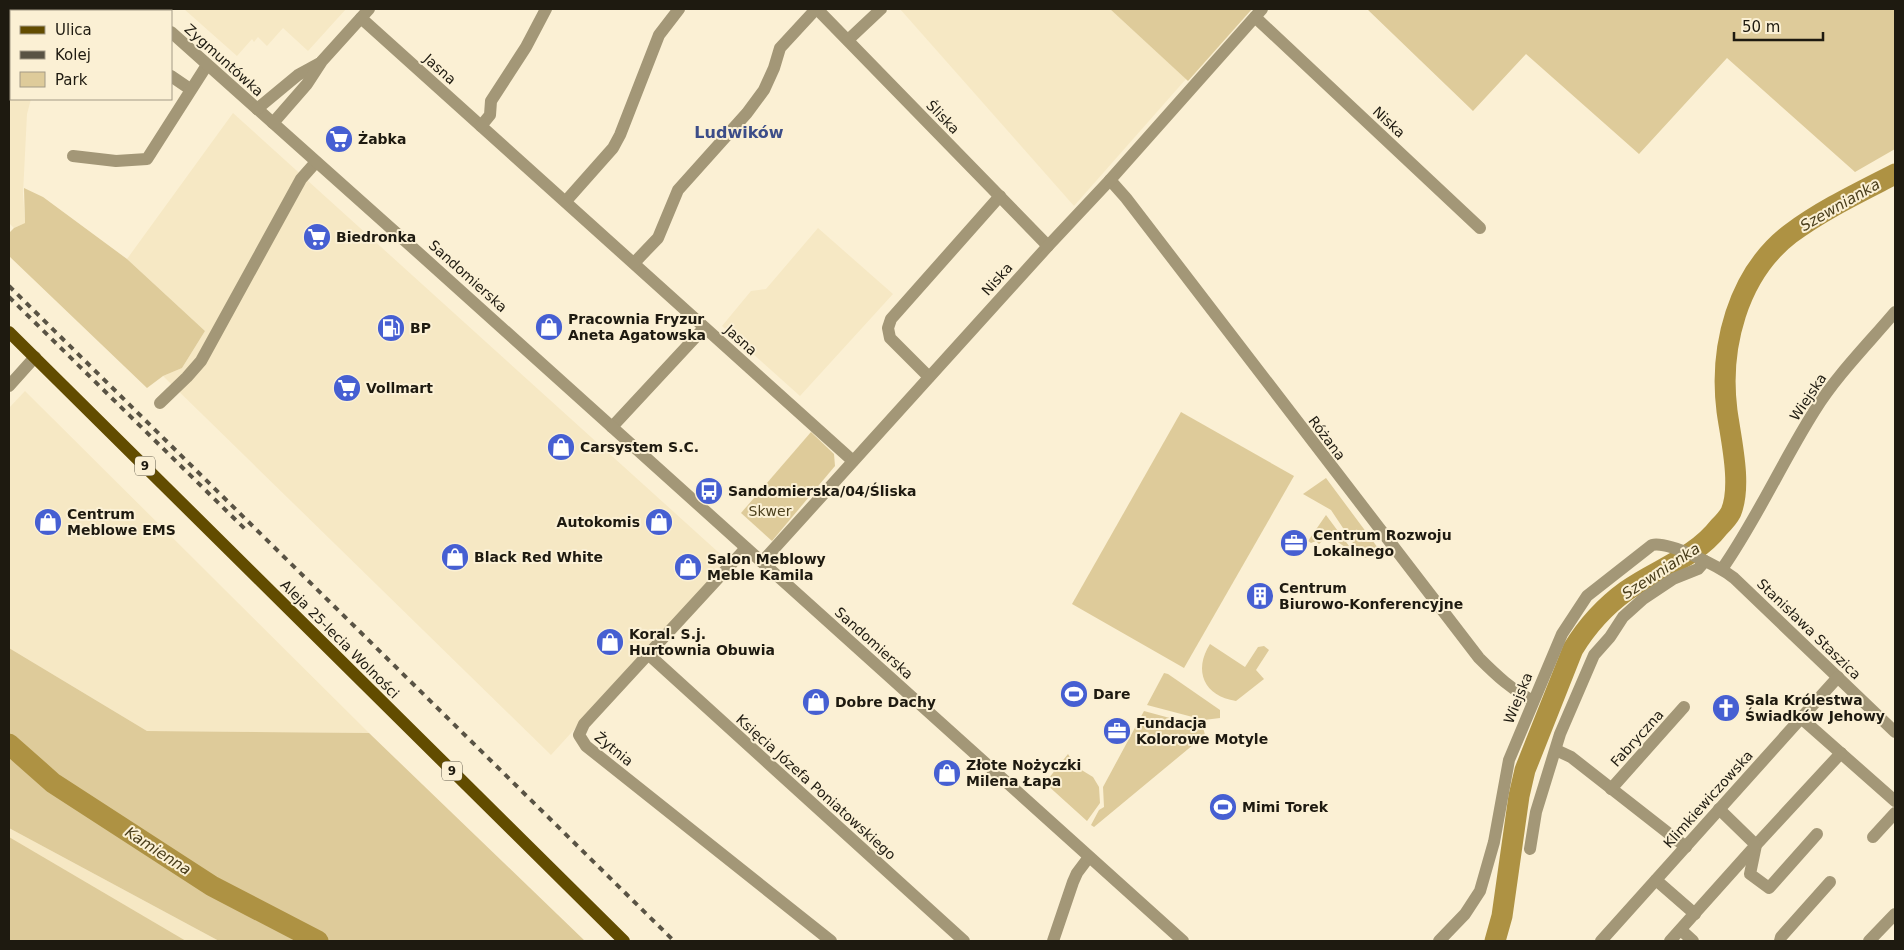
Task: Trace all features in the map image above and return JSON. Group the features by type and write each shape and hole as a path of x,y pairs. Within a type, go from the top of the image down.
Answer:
{"main road":[{"name":"Aleja 25-lecia Wolności","path":"9,332 624,941"}],"street":[{"path":"481,126 490,115 491,101 526,47 546,9"},
{"path":"566,201 613,148 620,135 659,36 679,9"},
{"path":"634,263 658,238 678,190 747,113 764,90 774,68 780,48 817,9"},
{"name":"Śliska","path":"817,9 1048,246"},
{"path":"848,40 880,9"},
{"path":"273,123 307,84 322,61 365,13"},
{"name":"Jasna","path":"365,13 481,126 853,461"},
{"name":"Niska","path":"762,562 1110,180 1259,13 1480,228"},
{"name":"Zygmuntówka","path":"172,33 257,109"},
{"path":"257,109 298,75 322,61"},
{"path":"73,156 116,161 147,159 207,65"},
{"path":"172,77 190,89"},
{"name":"Sandomierska","path":"257,109 1183,941"},
{"path":"160,403 201,361 301,179 316,162"},
{"name":"Różana","path":"1110,180 1132,206 1479,658 1498,677 1520,694 1533,701"},
{"path":"928,378 890,338 888,328 891,319 1000,196"},
{"name":"Wiejska","path":"1439,941 1465,914 1480,891 1494,842 1509,760 1562,634 1588,596 1652,545 1665,545 1722,569 1766,497 1815,410 1836,381 1895,312"},
{"path":"612,427 704,328"},
{"path":"9,386 35,357"},
{"name":"Żytnia","path":"746,548 584,724 579,732 582,742 831,941"},
{"path":"1530,849 1536,812 1560,734 1594,655 1610,637 1623,617 1665,584 1698,569 1704,561"},
{"name":"Stanisława Staszica","path":"1722,569 1895,732"},
{"name":"Księcia Józefa Poniatowskiego","path":"648,654 964,941"},
{"name":"Klimkiewiczowska","path":"1601,941 1838,677"},
{"name":"Fabryczna","path":"1612,789 1684,707"},
{"path":"1801,718 1895,801"},
{"name":"Fabryczna","path":"1556,750 1571,757 1686,847"},
{"path":"1670,941 1841,753"},
{"path":"1719,810 1756,845"},
{"path":"1873,837 1895,813"},
{"path":"1756,845 1750,874 1769,888 1818,834"},
{"path":"1053,941 1073,882 1089,857"},
{"path":"1656,880 1695,914"},
{"path":"1780,941 1781,937 1830,882"},
{"path":"1869,941 1895,914"},
{"path":"1681,930 1693,941"}],"shaded area":[{"path":"184,9 346,9 308,51 283,28 267,46 258,37 254,42 252,39 237,56"},
{"path":"900,9 1110,9 1186,79 1074,206"},
{"path":"9,83 10,100 31,100 27,114 23,194 25,223 14,228 9,223"},
{"path":"233,113 728,561 551,755 163,376 182,368 205,331 127,259"},
{"path":"818,228 893,294 800,396 722,326 751,291 766,289"},
{"path":"25,391 369,733 147,731 9,648 9,408"},
{"path":"9,828 219,941 9,941"}],"green space":[{"path":"1110,9 1252,9 1188,81"},
{"path":"1367,9 1895,9 1895,149 1855,172 1727,58 1639,154 1526,54 1473,111"},
{"path":"24,188 43,197 127,259 205,331 182,368 163,376 147,388 9,256 9,233 14,228 25,223"},
{"path":"1181,412 1294,476 1184,668 1072,604"},
{"name":"Skwer","path":"811,432 834,454 835,466 772,541 741,513"},
{"path":"1326,478 1378,548 1375,554 1365,558 1352,552 1355,546 1331,510 1303,494"},
{"path":"1326,515 1349,546 1345,547 1332,538 1336,536 1331,532 1319,544 1316,541 1311,543 1308,541"},
{"path":"1210,644 1245,667 1258,647 1264,646 1269,650 1256,670 1264,679 1236,701 1216,694 1209,688 1202,673 1202,664"},
{"path":"9,648 147,731 369,733 585,941 219,941 9,828"},
{"path":"1164,673 1220,710 1220,718 1204,720 1147,705"},
{"path":"1144,711 1203,727 1205,735 1094,827 1091,825 1099,810 1104,807 1103,787"},
{"path":"1068,754 1075,766 1093,777 1099,787 1100,803 1087,821 1045,783"},
{"path":"9,837 186,941 9,941"}],"waterway":[{"name":"Szewnianka","path":"1495,941 1502,916 1519,796 1525,770 1573,649 1584,632 1603,610 1638,583 1699,547 1731,512 1736,489 1736,476 1727,411 1726,363 1729,338 1745,291 1757,270 1772,251 1790,234 1828,209 1895,174"},
{"name":"Kamienna","path":"9,744 53,783 212,886 318,941"}],"railway":[{"path":"9,286 674,941"},
{"path":"9,297 248,532"}],"place":[{"name":"Żabka","path":"339,139"},
{"name":"Biedronka","path":"317,237"},
{"name":"Pracownia Fryzur Aneta Agatowska","path":"549,327"},
{"name":"BP","path":"391,328"},
{"name":"Vollmart","path":"347,388"},
{"name":"Carsystem S.C.","path":"561,447"},
{"name":"Sandomierska/04/Śliska","path":"709,491"},
{"name":"Centrum Meblowe EMS","path":"48,522"},
{"name":"Autokomis","path":"659,522"},
{"name":"Centrum Rozwoju Lokalnego","path":"1294,543"},
{"name":"Black Red White","path":"455,557"},
{"name":"Salon Meblowy Meble Kamila","path":"688,567"},
{"name":"Centrum Biurowo-Konferencyjne","path":"1260,596"},
{"name":"Koral. S.j. Hurtownia Obuwia","path":"610,642"},
{"name":"Dare","path":"1074,694"},
{"name":"Dobre Dachy","path":"816,702"},
{"name":"Sala Królestwa Świadków Jehowy","path":"1726,708"},
{"name":"Fundacja Kolorowe Motyle","path":"1117,731"},
{"name":"Złote Nożyczki Milena Łapa","path":"947,773"},
{"name":"Mimi Torek","path":"1223,807"}],"district":[{"name":"Ludwików","path":"739,132"}]}
